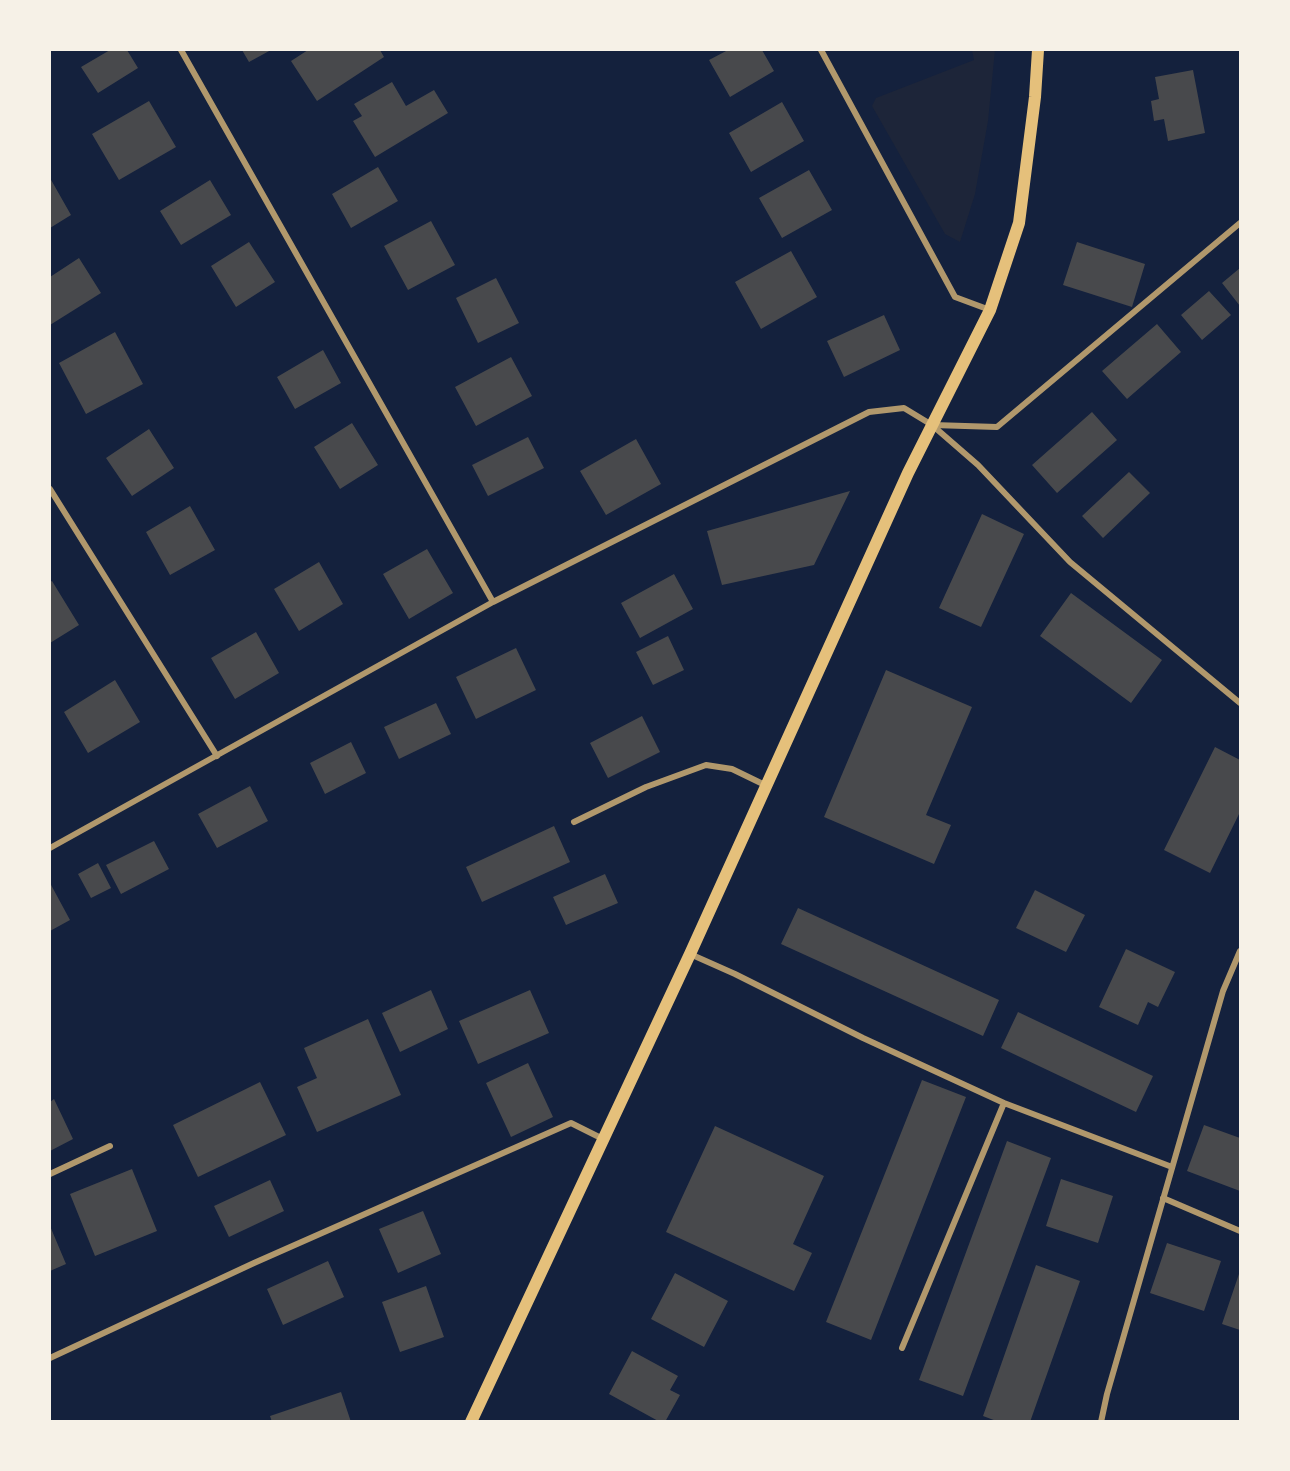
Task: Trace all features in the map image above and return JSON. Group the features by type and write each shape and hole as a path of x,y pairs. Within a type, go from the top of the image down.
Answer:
{"main road":[{"path":"471,1422 690,954 908,473 990,310 1019,223 1034,109 1038,50"}],"street":[{"path":"181,50 493,602"},
{"path":"821,50 955,297 990,310"},
{"path":"932,425 997,427 1240,223"},
{"path":"50,848 493,602 869,412 904,408 932,425 978,465 1070,562 1240,703"},
{"path":"50,489 217,756"},
{"path":"574,822 646,787 706,765 732,769 765,785"},
{"path":"1101,1422 1107,1394 1223,991 1240,951"},
{"path":"690,954 1004,1103 1172,1167"},
{"path":"902,1348 1004,1103"},
{"path":"50,1358 254,1263 570,1123 603,1139"},
{"path":"50,1174 110,1146"},
{"path":"1163,1198 1240,1231"}],"shaded area":[{"path":"972,50 995,50 988,121 975,194 960,242 945,234 872,106 876,98 974,60"}],"building":[{"path":"110,50 127,50 138,68 98,93 81,67"},
{"path":"242,50 271,50 249,62"},
{"path":"308,50 380,50 384,57 317,101 291,61"},
{"path":"728,50 762,50 774,71 730,97 709,60"},
{"path":"1193,70 1205,133 1168,141 1164,119 1154,121 1151,101 1159,99 1155,77"},
{"path":"392,82 406,106 434,90 448,113 375,157 353,121 362,116 354,104"},
{"path":"149,101 176,147 119,180 92,134"},
{"path":"782,102 804,141 751,172 729,133"},
{"path":"378,167 398,201 351,228 332,194"},
{"path":"809,170 832,210 782,238 759,198"},
{"path":"50,178 71,215 50,228"},
{"path":"210,180 231,215 181,245 160,211"},
{"path":"431,221 455,265 408,290 384,246"},
{"path":"249,242 275,282 236,307 211,266"},
{"path":"1077,242 1145,264 1132,307 1063,285"},
{"path":"791,251 817,297 761,329 735,282"},
{"path":"79,258 101,293 50,325 50,277"},
{"path":"1240,268 1240,306 1222,283"},
{"path":"496,278 519,323 478,343 456,298"},
{"path":"1209,291 1231,315 1202,340 1181,315"},
{"path":"884,315 900,350 844,377 827,341"},
{"path":"1157,324 1181,352 1127,399 1102,371"},
{"path":"115,332 143,384 86,414 59,363"},
{"path":"323,350 341,383 295,409 277,377"},
{"path":"511,357 532,396 476,426 455,387"},
{"path":"1092,412 1117,440 1057,493 1032,465"},
{"path":"352,423 378,465 340,489 314,447"},
{"path":"149,429 174,468 132,496 106,458"},
{"path":"528,437 544,468 488,496 472,465"},
{"path":"636,439 661,484 606,515 580,471"},
{"path":"1129,472 1150,493 1103,538 1082,516"},
{"path":"850,491 814,565 722,585 707,531"},
{"path":"190,506 215,550 170,575 146,532"},
{"path":"982,514 1024,534 981,627 939,608"},
{"path":"427,549 453,593 409,619 383,574"},
{"path":"319,562 343,604 299,631 274,589"},
{"path":"674,574 693,609 640,638 621,603"},
{"path":"52,581 79,625 50,643 50,582"},
{"path":"1071,593 1162,660 1131,703 1040,636"},
{"path":"256,632 279,673 235,699 211,658"},
{"path":"668,636 684,670 653,685 636,652"},
{"path":"516,648 536,690 476,719 456,677"},
{"path":"886,670 972,707 926,815 951,825 934,864 824,817"},
{"path":"115,680 140,722 88,753 64,712"},
{"path":"436,703 451,734 399,759 384,727"},
{"path":"642,716 660,752 608,778 590,743"},
{"path":"351,742 366,773 325,794 310,763"},
{"path":"1215,747 1240,760 1240,812 1210,873 1164,850"},
{"path":"250,786 268,821 217,848 198,814"},
{"path":"554,826 570,862 482,902 466,867"},
{"path":"154,841 169,869 121,894 106,865"},
{"path":"98,863 111,888 91,898 78,874"},
{"path":"605,874 618,903 566,925 553,897"},
{"path":"50,883 70,920 50,931"},
{"path":"1035,890 1085,915 1066,952 1016,928"},
{"path":"798,908 999,1000 983,1036 781,944"},
{"path":"1126,949 1175,972 1158,1007 1148,1002 1138,1025 1099,1007"},
{"path":"431,990 448,1029 400,1052 382,1013"},
{"path":"530,990 549,1033 478,1064 459,1021"},
{"path":"1018,1012 1153,1076 1136,1112 1001,1048"},
{"path":"368,1019 401,1095 317,1132 297,1087 317,1078 304,1048"},
{"path":"528,1063 553,1117 511,1137 486,1083"},
{"path":"922,1080 966,1097 871,1340 826,1322"},
{"path":"260,1082 286,1135 198,1177 173,1125"},
{"path":"54,1099 73,1139 50,1151 50,1102"},
{"path":"1204,1125 1240,1138 1240,1191 1187,1171"},
{"path":"715,1126 824,1176 793,1244 812,1253 794,1291 666,1232"},
{"path":"1007,1141 1051,1158 963,1396 919,1380"},
{"path":"132,1169 157,1231 95,1256 70,1194"},
{"path":"1061,1179 1113,1196 1098,1243 1046,1226"},
{"path":"270,1180 284,1211 229,1237 214,1206"},
{"path":"423,1211 441,1254 398,1273 379,1229"},
{"path":"50,1226 66,1264 50,1271"},
{"path":"1167,1243 1221,1261 1204,1311 1150,1293"},
{"path":"328,1261 344,1297 283,1325 267,1289"},
{"path":"1036,1265 1080,1281 1030,1422 999,1422 983,1416"},
{"path":"1240,1271 1240,1330 1222,1324"},
{"path":"675,1273 728,1301 704,1347 651,1319"},
{"path":"426,1286 444,1337 400,1352 382,1302"},
{"path":"632,1351 678,1376 670,1390 680,1395 665,1422 660,1422 609,1394"},
{"path":"341,1392 351,1422 272,1422 270,1416"}]}
